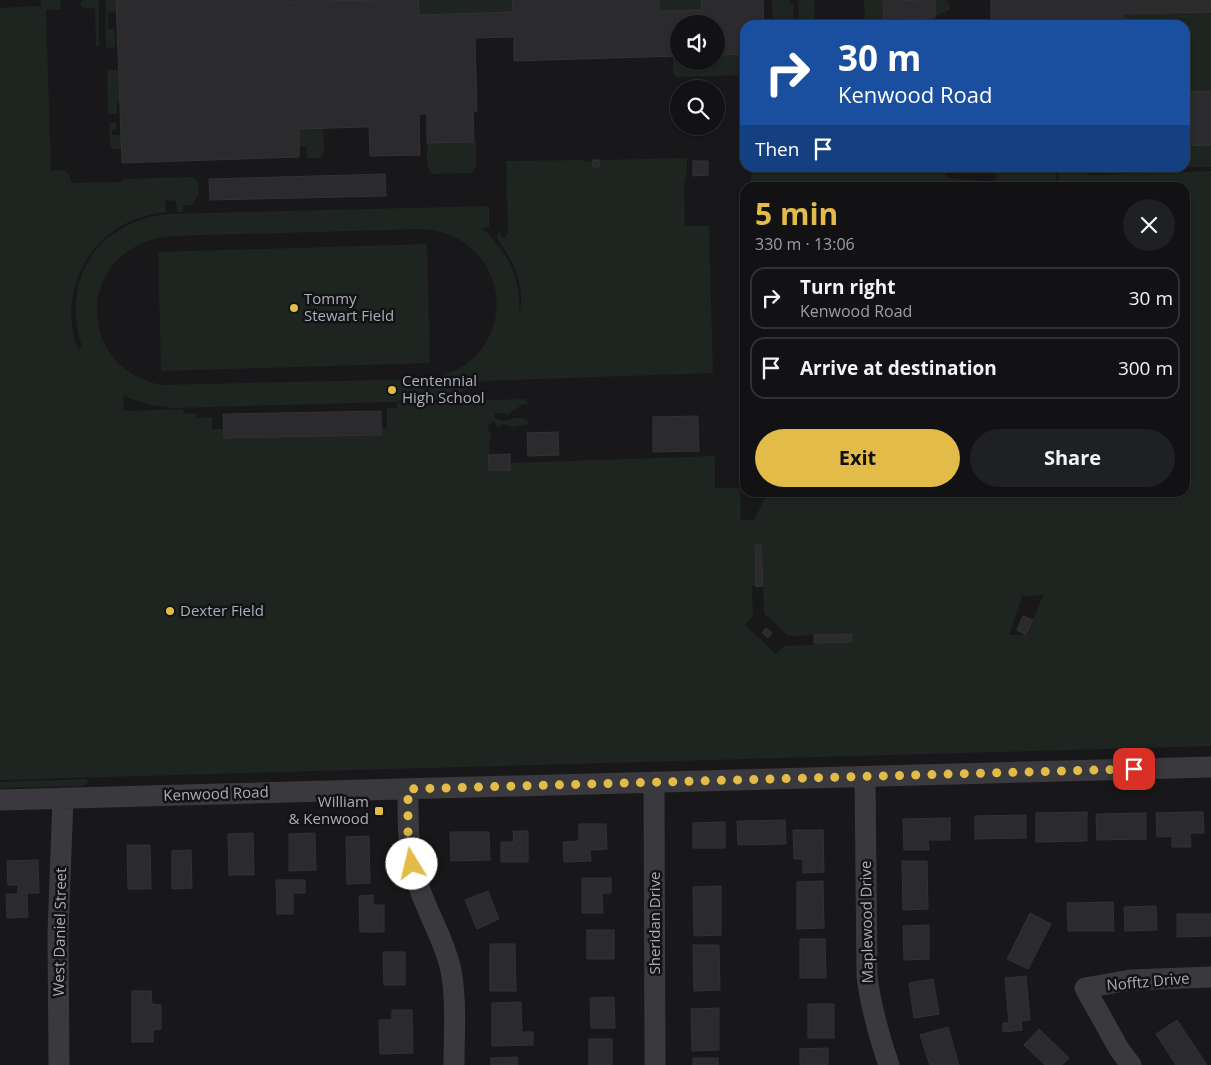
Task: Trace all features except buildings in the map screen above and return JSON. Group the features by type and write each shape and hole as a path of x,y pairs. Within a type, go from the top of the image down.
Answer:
{"street":[{"name":"Kenwood Road","path":"0,800 1211,767"},
{"name":"Maplewood Drive","path":"865,777 867,977 876,1023 889,1065"},
{"name":"Sheridan Drive","path":"654,782 656,1065"},
{"path":"408,789 408,837 412,864 419,887 441,937 450,966 453,991 454,1065"},
{"name":"West Daniel Street","path":"59,1065 58,933 63,798"},
{"name":"Nofftz Drive","path":"1131,1065 1119,1049 1085,988 1130,980 1211,977"}],"shaded area":[{"path":"41,0 60,0 61,9 46,10 51,171 63,170 69,174 72,183 123,182 123,179 192,177 198,182 199,193 192,205 183,205 183,212 177,212 176,201 165,200 166,212 152,214 129,222 99,244 87,259 73,293 71,312 73,331 78,349 82,347 76,322 76,299 81,277 90,258 104,242 122,229 143,219 168,214 489,206 489,227 482,228 502,251 516,278 519,315 521,305 520,284 509,256 497,239 498,233 501,232 502,238 506,238 506,233 508,233 506,161 583,160 584,162 592,162 593,167 599,167 599,160 687,158 684,184 685,226 709,226 713,373 482,381 456,394 427,401 174,408 141,403 123,395 124,411 183,409 184,414 196,413 196,418 212,417 212,429 224,429 224,438 381,435 381,428 387,428 387,408 397,408 397,403 524,399 528,404 523,404 506,416 506,413 495,413 495,418 504,420 520,418 529,421 528,424 512,427 502,424 498,428 494,421 488,426 491,435 489,470 510,470 510,463 715,456 715,488 740,488 741,520 754,520 766,497 1190,497 1190,182 1059,182 1058,172 1088,172 1088,175 1211,171 1211,746 0,780 0,8 41,6","holes":["421,229 453,237 477,253 491,276 496,302 493,328 480,352 457,370 425,379 160,385 137,377 120,365 108,350 100,333 97,310 99,293 104,278 124,254 153,239 170,236","752,586 763,586 764,613 788,636 814,635 814,645 784,646 776,654 745,625 753,616","1043,595 1028,635 1009,635 1022,596"]},
{"path":"82,0 98,0 99,2 99,47 96,46 95,8 80,6"},
{"path":"106,0 116,0 116,12 108,13 108,29 115,29 115,47 106,48"},
{"path":"418,0 512,0 513,12 419,15"},
{"path":"659,0 701,0 702,10 659,11"},
{"path":"772,0 790,0 790,4 794,4 793,19 773,20"},
{"path":"798,0 814,0 815,20 799,20"},
{"path":"864,0 907,0 883,1 884,20 865,20"},
{"path":"935,0 945,0 949,3 950,10 935,16"},
{"path":"1211,12 1211,91 1190,92 1190,20 1124,20 1123,14"},
{"path":"740,54 740,75 677,77 673,70 725,70 725,55"},
{"path":"107,70 118,70 119,102 117,102 117,114 108,114"},
{"path":"109,123 116,123 116,129 112,130 112,135 121,135 121,149 114,149 110,146"},
{"path":"299,129 323,129 324,152 321,158 307,158 307,147 299,147"},
{"path":"476,141 476,166 471,173 433,174 428,168 427,143"},
{"path":"1211,145 1211,167 1190,167 1190,146"},
{"path":"754,172 944,172 949,178 990,182 751,182 751,175"},
{"path":"995,172 1056,172 1057,182 996,182"},
{"name":"Tommy Stewart Field","path":"427,244 430,363 161,371 158,252"},
{"path":"88,779 87,784 83,786 0,788 0,782"}],"place":[{"name":"Tommy Stewart Field","path":"294,308"},
{"name":"Centennial High School","path":"392,390"},
{"name":"Dexter Field","path":"170,611"},
{"name":"William & Kenwood","path":"379,811"}],"route":[{"path":"412,864 408,837 408,789 1134,769"}]}
